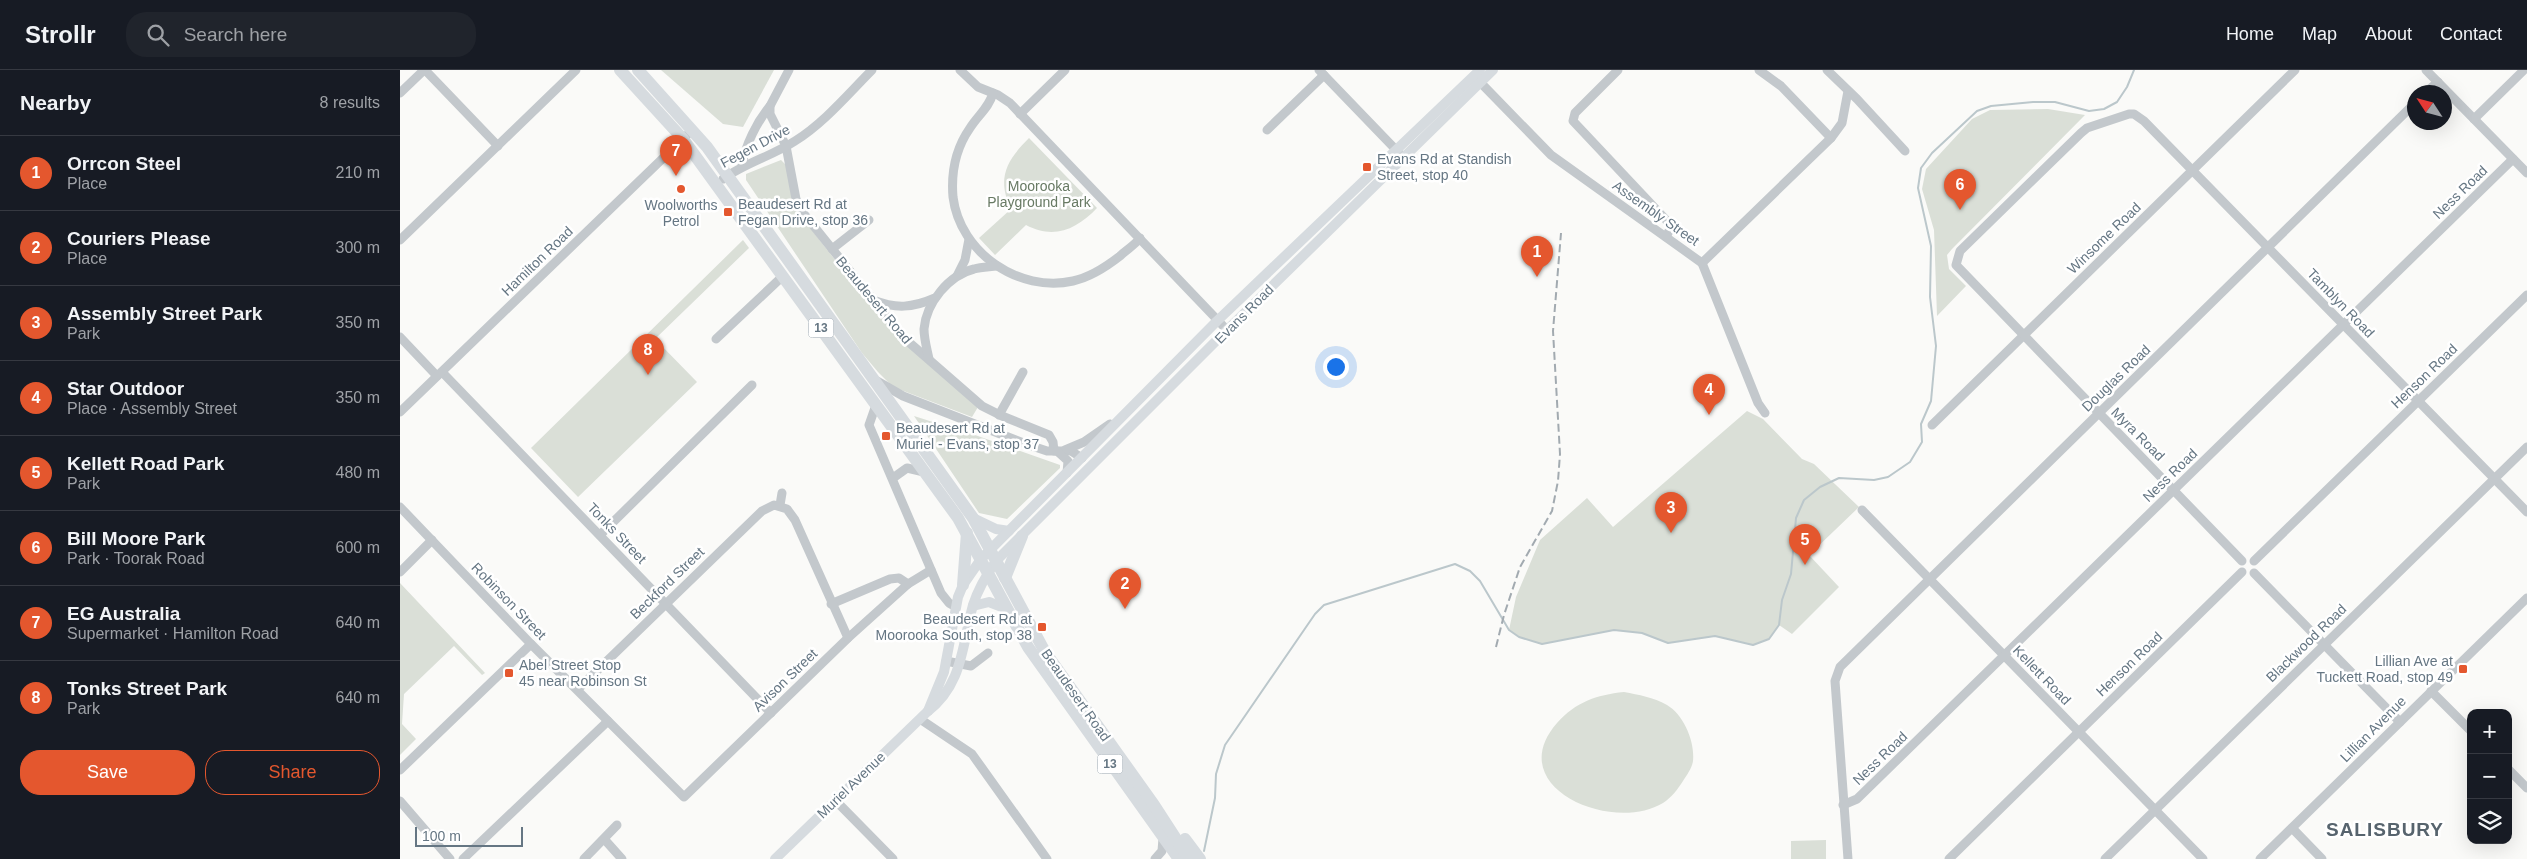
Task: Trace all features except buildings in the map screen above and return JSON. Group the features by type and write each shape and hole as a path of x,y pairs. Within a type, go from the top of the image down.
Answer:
{"highway":[{"name":"Beaudesert Road","path":"620,70 688,134 727,176 973,518 1045,652 1154,805 1189,859"},
{"name":"Beaudesert Road","path":"638,70 688,134 716,184 967,533 1028,647 1179,859"},
{"path":"962,585 967,533"},
{"path":"1005,578 1022,536"},
{"path":"1154,805 1162,807 1200,859"}],"main road":[{"name":"Evans Road","path":"996,561 1478,76 1493,70"},
{"name":"Evans Road","path":"990,549 1067,474 1217,321 1400,154"},
{"path":"1082,458 1090,466"},
{"path":"973,518 996,528 1009,531"},
{"name":"Muriel Avenue","path":"923,716 940,685 962,585 990,549"},
{"name":"Muriel Avenue","path":"775,859 923,716 939,703 951,687 961,664 973,606 988,572 996,561"},
{"path":"973,606 989,602 1007,609"}],"street":[{"path":"400,240 576,70"},
{"path":"742,166 744,152 763,114 770,106 789,70"},
{"name":"Fegen Drive","path":"716,184 742,166 786,146 818,124 872,70"},
{"path":"960,70 978,87 1004,98 1227,330"},
{"path":"1020,114 1065,70"},
{"path":"1618,70 1575,114 1573,121 1671,226 1666,237"},
{"path":"1759,70 1781,86 1831,138"},
{"path":"1827,70 1905,151"},
{"name":"Winsome Road","path":"1932,425 2295,70"},
{"path":"2426,70 2527,173"},
{"path":"2474,119 2524,70"},
{"path":"400,93 419,72 498,146"},
{"path":"1267,130 1322,73 1400,154"},
{"name":"Assembly Street","path":"1478,76 1551,155 1702,263 1758,403 1765,413"},
{"path":"2434,85 2438,82"},
{"path":"1702,263 1831,138 1842,123 1848,91"},
{"path":"993,93 988,106 969,128 954,164 953,187 956,208 970,239 997,266 1009,273 1029,280 1050,283 1073,281 1102,269 1140,238"},
{"name":"Beaudesert Road","path":"770,106 774,123 786,146 796,199 804,214 898,332 978,403 999,415 1049,435 1058,451"},
{"name":"Douglas Road","path":"1843,805 1835,681 1837,671 2407,111"},
{"name":"Tamblyn Road","path":"1956,260 1960,251 2081,133 2095,125 2134,114 2144,121 2527,512"},
{"name":"Hamilton Road","path":"400,412 688,134"},
{"name":"Ness Road","path":"1843,805 1857,800 2513,159"},
{"path":"832,250 869,220"},
{"path":"929,359 924,329 927,315 935,298 956,277 965,260 970,239"},
{"name":"Myra Road","path":"1956,260 1959,270 2242,561"},
{"path":"956,277 972,269 997,266"},
{"path":"716,340 784,276"},
{"name":"Henson Road","path":"2254,561 2527,295"},
{"path":"872,300 893,307 905,307 935,298"},
{"name":"Tonks Street","path":"400,337 440,374 600,535 771,713"},
{"path":"999,415 1023,372"},
{"name":"Beaudesert Road","path":"870,377 900,395 1039,449 1074,452 1082,458"},
{"path":"600,535 752,385"},
{"path":"876,404 869,422 944,599 956,607"},
{"path":"1067,474 1068,461 1058,451 1087,440 1125,413"},
{"name":"Blackwood Road","path":"2105,859 2527,447"},
{"path":"893,478 907,468 924,472"},
{"path":"782,493 780,505 787,509 795,520 831,604 848,638"},
{"name":"Beckford Street","path":"578,689 762,511 774,505 780,505"},
{"name":"Robinson Street","path":"400,507 531,644 684,797"},
{"name":"Kellett Road","path":"1862,510 2203,859"},
{"path":"400,572 432,540"},
{"path":"2247,558 2254,561 2256,565 2254,573 2248,575 2242,572 2240,566 2242,561 2247,558"},
{"name":"Avison Street","path":"684,797 848,638 908,584 932,570"},
{"name":"Henson Road","path":"1949,859 2242,572"},
{"path":"2254,573 2400,722"},
{"path":"831,604 890,579 899,578 908,584"},
{"name":"Lillian Avenue","path":"2260,859 2527,598"},
{"path":"400,770 531,644"},
{"path":"946,660 974,665 988,652"},
{"path":"2431,691 2467,727"},
{"path":"923,716 972,754 1047,859"},
{"path":"463,859 608,721"},
{"path":"2512,773 2527,788"},
{"path":"835,800 893,859"},
{"path":"400,801 450,859"},
{"path":"1843,805 1848,859"},
{"path":"584,859 605,840 607,834 616,826"},
{"path":"2292,828 2322,859"},
{"path":"1157,858 1162,851 1163,838"},
{"path":"605,840 622,859"},
{"path":"1157,858 1172,859"}],"green space":[{"path":"661,70 774,70 743,127 723,124"},
{"path":"2048,109 2085,115 1947,255 1949,269 1966,286 1937,316 1934,230 1922,189 1926,169 1972,119 1990,110"},
{"name":"Moorooka Playground Park","path":"1029,138 1097,208 1081,222 1064,230 1046,232 1026,225 995,255 979,238 1011,209 1004,188 1006,170 1015,154"},
{"path":"781,160 787,166 793,200 814,233 898,337 978,407 972,417 893,387 862,353 746,180 746,174"},
{"path":"743,240 749,248 655,339 697,382 578,497 531,448"},
{"path":"1747,411 1763,419 1802,459 1814,464 1859,507 1809,555 1839,587 1792,634 1779,625 1769,639 1753,645 1715,636 1668,643 1642,633 1614,630 1542,644 1519,637 1509,630 1516,597 1540,540 1587,498 1613,527"},
{"path":"914,416 944,424 1060,465 1060,468 1007,519 979,513"},
{"path":"400,583 485,673 482,675 454,646 404,694 402,724 416,739 400,755"},
{"path":"1624,692 1656,700 1667,705 1679,715 1690,738 1693,761 1679,787 1663,803 1642,811 1617,813 1592,808 1570,799 1552,785 1543,767 1543,746 1557,723 1579,705 1604,695"},
{"path":"1826,840 1826,859 1791,859 1791,841"}],"waterway":[{"path":"1204,851 1215,798 1216,774 1225,745 1315,614 1324,605 1455,564 1470,571 1480,581 1509,630 1519,637 1542,644 1614,630 1642,633 1668,643 1715,636 1753,645 1769,639 1779,625 1782,600 1791,574 1796,518 1804,500 1820,487 1839,478 1874,480 1888,477 1910,462 1922,442 1921,424 1931,401 1936,346 1930,297 1931,246 1918,188 1921,168 1932,153 1977,111 1991,106 2033,102 2055,102 2089,111 2104,109 2117,102 2127,87 2134,70"}],"railway":[{"path":"1496,647 1504,615 1520,567 1552,511 1558,481 1560,454 1553,331 1561,233"}],"place":[{"name":"Evans Rd at Standish Street, stop 40","path":"1367,167"},
{"name":"EG Australia","path":"676,176"},
{"name":"Woolworths Petrol","path":"681,189"},
{"name":"Bill Moore Park","path":"1960,210"},
{"name":"Beaudesert Rd at Fegan Drive, stop 36","path":"728,212"},
{"name":"Orrcon Steel","path":"1537,277"},
{"name":"Tonks Street Park","path":"648,375"},
{"name":"Star Outdoor","path":"1709,415"},
{"name":"Beaudesert Rd at Muriel - Evans, stop 37","path":"886,436"},
{"name":"Assembly Street Park","path":"1671,533"},
{"name":"Kellett Road Park","path":"1805,565"},
{"name":"Couriers Please","path":"1125,609"},
{"name":"Beaudesert Rd at Moorooka South, stop 38","path":"1042,627"},
{"name":"Lillian Ave at Tuckett Road, stop 49","path":"2463,669"},
{"name":"Abel Street Stop 45 near Robinson St","path":"509,673"}],"district":[{"name":"SALISBURY","path":"2385,829"}]}
